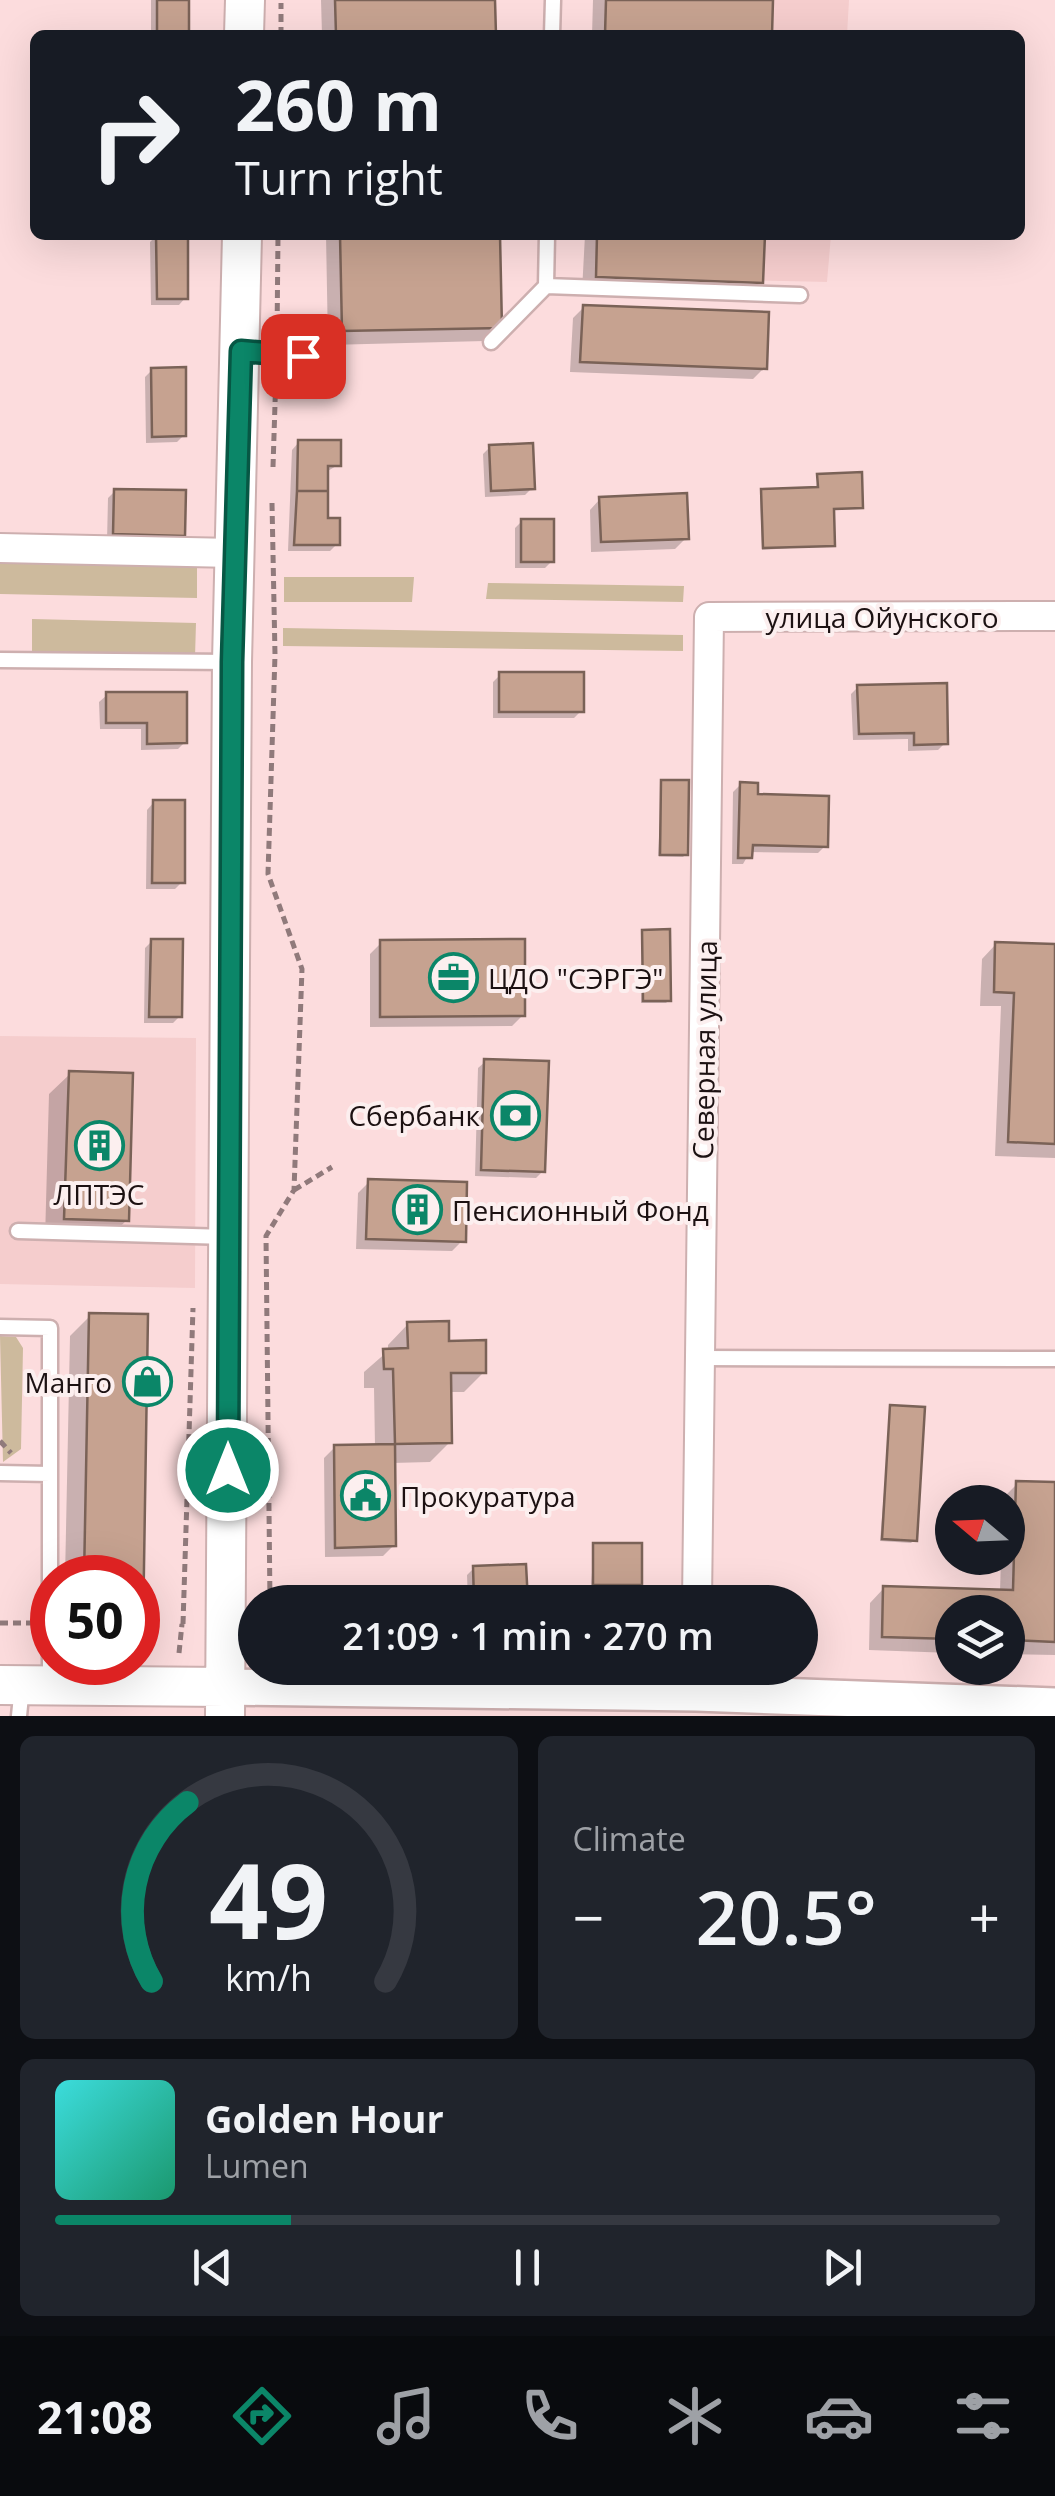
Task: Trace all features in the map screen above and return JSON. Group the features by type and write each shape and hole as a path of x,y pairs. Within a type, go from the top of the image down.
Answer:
{"main road":[{"path":"244,0 244,30"},
{"path":"23,1693 225,1702 234,552 259,351 243,240"}],"street":[{"path":"0,548 234,552"},
{"name":"улица Ойунского","path":"708,617 1055,616"},
{"name":"Северная улица","path":"697,1585 708,617"},
{"path":"225,1702 589,1685"},
{"path":"765,1685 1055,1706"}],"lane":[{"path":"552,0 552,30"},
{"path":"491,342 546,286 547,240"},
{"path":"546,286 800,295"},
{"path":"259,351 329,360"},
{"path":"0,660 232,662"},
{"path":"18,1231 228,1237"},
{"path":"0,1326 50,1328 50,1555"},
{"path":"700,1358 1055,1359"},
{"path":"0,1473 50,1474"}],"path":[{"path":"281,0 281,30"},
{"path":"272,478 259,351 277,240"},
{"path":"272,497 275,656 268,874 302,969 294,1190"},
{"path":"270,1585 264,1370 266,1236 294,1190 332,1167"},
{"path":"0,1622 30,1623"}],"shaded area":[{"path":"606,0 849,0 847,30 605,30"},
{"path":"597,240 831,240 827,282 596,277"},
{"path":"0,559 197,564 197,598 0,594"},
{"path":"284,577 414,577 412,602 284,602"},
{"path":"488,583 684,586 683,602 486,599"},
{"path":"32,619 196,623 195,657 32,653"},
{"path":"283,628 683,635 683,651 283,646"},
{"path":"0,1036 196,1038 195,1288 0,1284"},
{"path":"0,1336 16,1337 23,1348 21,1449 3,1462"}],"building":[{"path":"157,0 189,0 189,30 157,30"},
{"path":"335,0 495,0 496,30 336,30"},
{"path":"606,0 773,0 772,30 605,30"},
{"path":"156,240 188,240 188,299 157,299"},
{"path":"340,240 500,240 502,328 342,331"},
{"path":"597,240 765,240 763,283 596,277"},
{"path":"583,305 769,312 767,369 580,362"},
{"path":"186,367 186,436 152,437 151,368"},
{"path":"298,440 341,440 341,466 328,466 328,491 297,491"},
{"path":"533,443 535,489 491,491 489,445"},
{"path":"862,472 863,508 834,509 835,546 763,548 761,489 818,487 817,474"},
{"path":"114,489 186,490 185,536 113,534"},
{"path":"297,491 328,491 328,518 340,518 340,545 294,545"},
{"path":"687,493 689,539 601,542 599,497"},
{"path":"521,519 554,519 554,562 521,562"},
{"path":"499,672 584,672 584,712 499,712"},
{"path":"947,683 948,744 914,745 914,733 859,734 857,685"},
{"path":"106,692 187,692 187,743 147,744 147,723 106,723"},
{"path":"661,780 689,780 688,855 660,855"},
{"path":"740,782 758,783 758,794 829,796 828,847 753,845 752,858 738,858"},
{"path":"153,800 185,800 185,883 152,883"},
{"path":"670,929 671,1001 643,1001 642,930"},
{"path":"151,939 183,939 182,1017 149,1017"},
{"name":"ЦДО \"СЭРГЭ\"","path":"525,939 525,1016 380,1017 380,940"},
{"path":"995,942 1055,944 1055,1144 1008,1142 1014,993 994,992"},
{"name":"Сбербанк","path":"484,1059 549,1061 545,1172 481,1170"},
{"name":"ЛПТЭС","path":"69,1071 133,1073 129,1221 64,1219"},
{"name":"Пенсионный Фонд","path":"368,1179 467,1182 466,1242 366,1239"},
{"path":"89,1313 148,1314 144,1555 84,1555"},
{"path":"449,1321 449,1341 486,1340 486,1373 451,1373 452,1443 395,1444 393,1369 384,1369 383,1349 408,1348 407,1322"},
{"path":"890,1405 925,1407 917,1541 882,1539"},
{"name":"Прокуратура","path":"395,1444 396,1546 335,1548 334,1445"},
{"path":"1016,1481 1055,1482 1055,1642 1025,1641 1025,1595 935,1595 935,1639 882,1637 883,1586 1013,1590 1013,1575 1025,1575 1025,1485 1016,1485"},
{"path":"593,1543 642,1543 642,1585 593,1585"},
{"path":"526,1564 527,1585 474,1585 473,1566"}],"place":[{"name":"ЦДО \"СЭРГЭ\"","path":"453,978"},
{"name":"Сбербанк","path":"515,1115"},
{"name":"ЛПТЭС","path":"99,1146"},
{"name":"Пенсионный Фонд","path":"417,1210"},
{"name":"Манго","path":"147,1382"},
{"name":"Прокуратура","path":"365,1496"}],"route":[{"path":"228,1470 232,662 241,351 303,356"}]}
